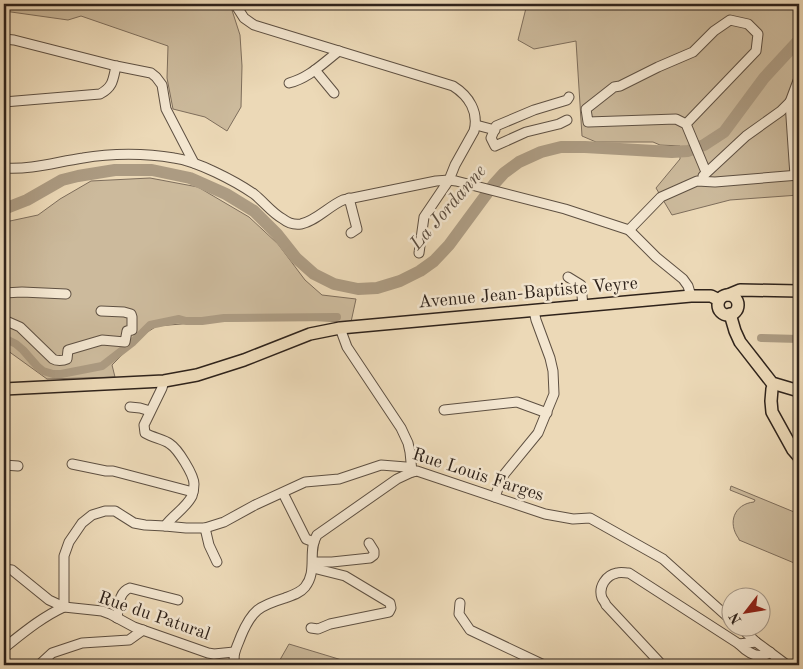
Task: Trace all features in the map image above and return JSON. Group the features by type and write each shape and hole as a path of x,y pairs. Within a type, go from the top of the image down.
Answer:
{"main road":[{"name":"Avenue Jean-Baptiste Veyre","path":"4,390 164,381 197,375 244,360 310,334 340,328 691,296 728,298 740,290 799,291"},
{"path":"728,298 738,306 732,313 724,314 719,309 718,303 728,298"},
{"path":"730,314 740,342 772,383 799,391"},
{"path":"774,384 771,401 772,412 799,458"}],"street":[{"path":"235,4 244,18 254,25 453,86 470,102 475,114 476,125 474,131 449,180 424,217 419,253"},
{"path":"686,124 756,51 758,34 748,24 730,20 714,31 693,52 620,86 614,87 586,109 588,122 676,119 686,124 706,172"},
{"path":"4,39 151,74 156,77 162,85 166,109 194,163"},
{"path":"289,83 307,76 339,51"},
{"path":"4,102 100,94 112,84 116,66"},
{"path":"315,70 334,93"},
{"path":"629,230 661,197 697,181 746,136 781,111 790,102 799,78"},
{"path":"567,120 559,124 526,132 495,146 491,138 496,126 534,110 567,100 569,96"},
{"path":"697,181 715,182 797,176 790,102"},
{"path":"476,125 495,130"},
{"path":"4,168 29,168 86,157 118,155 167,156 194,163 226,178 253,194 290,224 309,221 337,202 349,198 449,180 574,212 629,230 652,253 683,279 688,286 691,296"},
{"path":"349,198 357,229 351,233"},
{"path":"568,277 581,285 583,306"},
{"path":"4,293 66,294"},
{"path":"4,320 20,327 53,359 65,360 67,359 68,350 102,340 125,342 127,331 132,330 131,314 100,311"},
{"path":"495,497 502,477 538,433 554,394 553,371 550,358 534,311"},
{"path":"235,665 234,652 252,615 274,602 299,592 308,583 313,565 314,542 321,532 397,479 412,472 408,443 401,428 347,347 340,328"},
{"path":"164,381 144,426 145,433 153,438 168,442 177,450 192,476 194,485 192,495 184,507 166,526"},
{"path":"444,410 517,402 547,413"},
{"path":"130,408 150,411"},
{"path":"72,464 106,471 113,470 193,492"},
{"path":"4,465 18,466"},
{"name":"Rue Louis Farges","path":"64,607 64,556 69,542 82,523 92,515 105,511 115,512 134,523 145,525 205,528 224,522 255,505 305,482 339,479 381,465 406,467 412,472 417,471 545,514 573,519 590,518 663,559 720,610"},
{"path":"283,493 306,539 314,542"},
{"path":"205,528 209,545 217,562"},
{"path":"313,565 370,558 374,555 374,552 369,544"},
{"path":"311,628 389,612 391,608 390,603 345,576 313,565"},
{"path":"4,569 12,570 49,600 64,607"},
{"path":"662,665 606,604 601,590 604,582 610,575 618,572 629,573 747,651 760,656 766,656 770,652"},
{"path":"118,618 120,598 130,588 178,600"},
{"path":"460,604 459,614 470,630 544,665"},
{"path":"4,648 39,621 64,607"},
{"name":"Rue du Patural","path":"64,607 102,611 134,627 208,654 234,652"},
{"path":"39,665 52,653 82,643 129,640 143,630"},
{"path":"750,636 787,665"},
{"path":"739,644 756,642"}],"shaded area":[{"path":"4,4 230,4 240,35 242,66 241,107 227,131 205,117 173,109 167,78 168,46 81,16 68,20 4,11"},
{"path":"527,4 799,4 799,195 730,200 672,215 656,188 680,159 680,146 660,145 653,142 596,142 582,136 576,41 534,49 518,40"},
{"path":"150,178 198,187 249,217 278,244 305,280 322,295 356,299 351,322 305,320 218,321 157,326 141,336 112,365 115,377 47,379 4,348 4,221 38,215 60,199 91,181"},
{"path":"731,486 799,514 799,565 739,540 733,527 734,515 742,506 755,500 730,490"},
{"path":"289,644 355,664 359,665 277,665"}],"waterway":[{"name":"La Jordanne","path":"4,209 27,200 62,180 78,176 115,170 152,170 190,178 226,194 254,211 277,234 296,258 314,274 334,284 358,289 377,288 400,281 420,271 434,261 449,245 504,173 519,162 541,152 561,147 672,152 688,151 704,145 724,132 764,78 799,40"},
{"path":"4,338 16,344 43,371 61,374 102,366 133,342 150,325 179,319 202,321 224,318 337,317"},
{"path":"761,338 799,339"}]}
